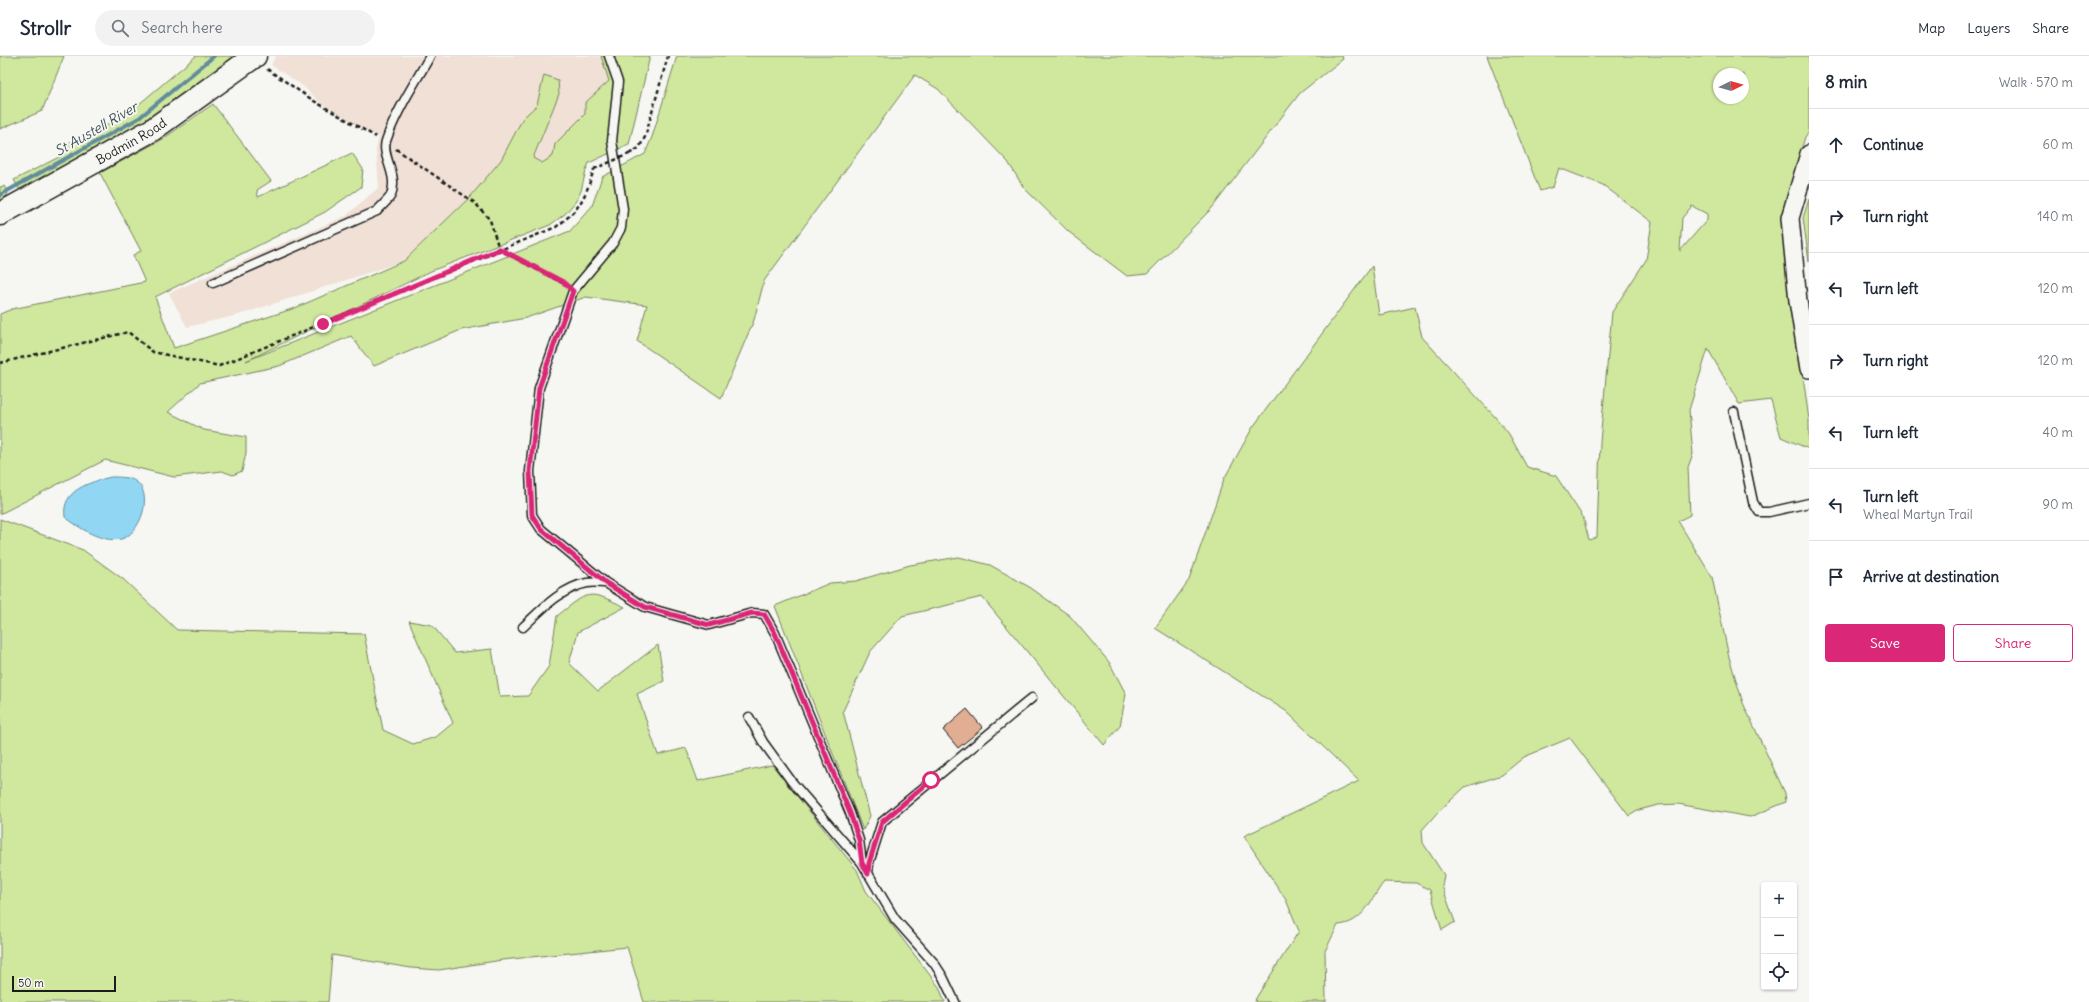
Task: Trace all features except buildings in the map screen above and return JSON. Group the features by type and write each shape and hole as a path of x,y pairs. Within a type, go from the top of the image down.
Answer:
{"main road":[{"name":"Bodmin Road","path":"0,214 152,130 254,57"}],"street":[{"path":"1809,154 1790,218 1798,302 1809,369"}],"lane":[{"path":"213,283 377,211 391,195 394,177 386,153 386,142 399,110 430,56"},
{"path":"609,56 618,82 612,141 623,209 621,228 612,244 573,291 539,388 530,471 532,515 541,529 606,583 645,607 671,613 698,623 709,625 752,613 764,614 775,633 850,813 859,840 862,863"},
{"path":"1734,412 1753,502 1759,512 1769,512 1809,503"},
{"path":"523,627 548,603 566,591 587,583 606,583"},
{"path":"868,874 869,863 882,822 1032,698"},
{"path":"749,717 763,742 792,782 862,863 895,918 934,963 944,977 955,1002"}],"path":[{"path":"0,363 128,332 153,352 219,366 556,227 572,215 586,195 594,169 629,154 639,148 645,137 668,56"},
{"path":"254,57 314,102 386,142 475,203 490,220 500,249 563,282 573,291"}],"shaded area":[{"path":"276,56 601,56 613,90 565,169 471,196 404,261 242,314 187,327 169,293 346,216 379,187 376,150 379,137 367,132 321,103 303,86 271,65"}],"green space":[{"path":"0,56 64,56 42,111 0,129"},
{"path":"196,56 244,56 165,114 21,192 14,180 63,155 62,146 125,116"},
{"path":"601,56 650,56 629,144 589,163 581,191 576,201 565,214 550,225 431,271 246,361 570,231 592,206 602,177 645,154 652,137 677,56 1342,56 1343,59 1300,93 1212,208 1147,274 1127,276 1069,232 1024,188 1008,162 938,89 915,75 764,281 754,320 721,398 637,341 647,305 586,297 526,318 461,330 374,366 351,336 279,366 200,383 168,412 204,430 246,437 246,453 242,471 233,475 222,471 174,477 105,460 0,514 0,314 12,309 145,282 133,255 141,251 100,173 163,139 213,104 271,181 257,190 258,197 352,153 363,169 361,187 325,212 155,297 174,348 295,308 404,261 471,196 501,160 523,118 537,105 544,75 558,80 559,94 533,158 542,163 553,156 555,144 585,114 585,103 609,81"},
{"path":"1487,56 1809,56 1809,132 1805,137 1781,216 1809,420 1809,449 1781,437 1771,400 1739,404 1708,349 1689,410 1693,454 1688,467 1690,515 1678,521 1712,577 1729,657 1743,703 1785,793 1786,802 1750,817 1678,804 1658,805 1639,810 1629,816 1570,738 1524,757 1502,775 1465,787 1436,814 1422,830 1423,843 1444,875 1442,886 1455,922 1442,930 1430,890 1416,883 1384,882 1366,910 1354,920 1338,925 1325,951 1326,1002 1255,1002 1256,998 1299,931 1286,900 1244,836 1359,781 1286,711 1155,628 1189,580 1224,479 1253,427 1372,266 1379,315 1415,307 1422,337 1509,434 1527,467 1556,476 1583,517 1589,540 1597,537 1600,442 1612,312 1646,260 1652,222 1603,185 1559,168 1553,187 1540,191","holes":["1692,206 1707,214 1707,220 1680,251 1682,218"]},
{"path":"4,186 8,194 0,202 0,187"},
{"path":"1809,199 1809,262 1803,218"},
{"path":"0,519 83,550 123,579 177,630 364,634 383,730 413,744 436,737 453,723 409,621 432,625 455,653 492,649 500,697 528,696 549,666 557,616 583,597 589,595 603,597 625,607 578,632 569,663 598,691 658,645 664,681 637,694 658,755 686,748 698,781 772,765 857,870 866,891 939,987 945,1002 644,1002 627,947 502,960 439,970 411,968 332,955 328,1002 0,1002"},
{"path":"959,557 990,565 1031,588 1070,616 1109,662 1126,694 1120,726 1104,745 982,597 902,616 870,652 843,711 870,816 863,830 775,606 830,583 856,581 910,565"}],"water":[{"path":"111,477 135,481 141,487 144,495 143,513 134,530 128,536 113,540 91,534 65,517 65,508 72,494 86,485"}],"waterway":[{"name":"St Austell River","path":"0,195 139,118 214,56"}],"route":[{"path":"323,324 500,249 563,282 573,291 539,388 533,426 530,471 532,515 541,529 606,583 652,610 663,613 671,613 698,623 709,625 726,622 752,613 764,614 775,633 850,813 859,840 862,863 868,874 869,863 882,822 931,780"}]}
